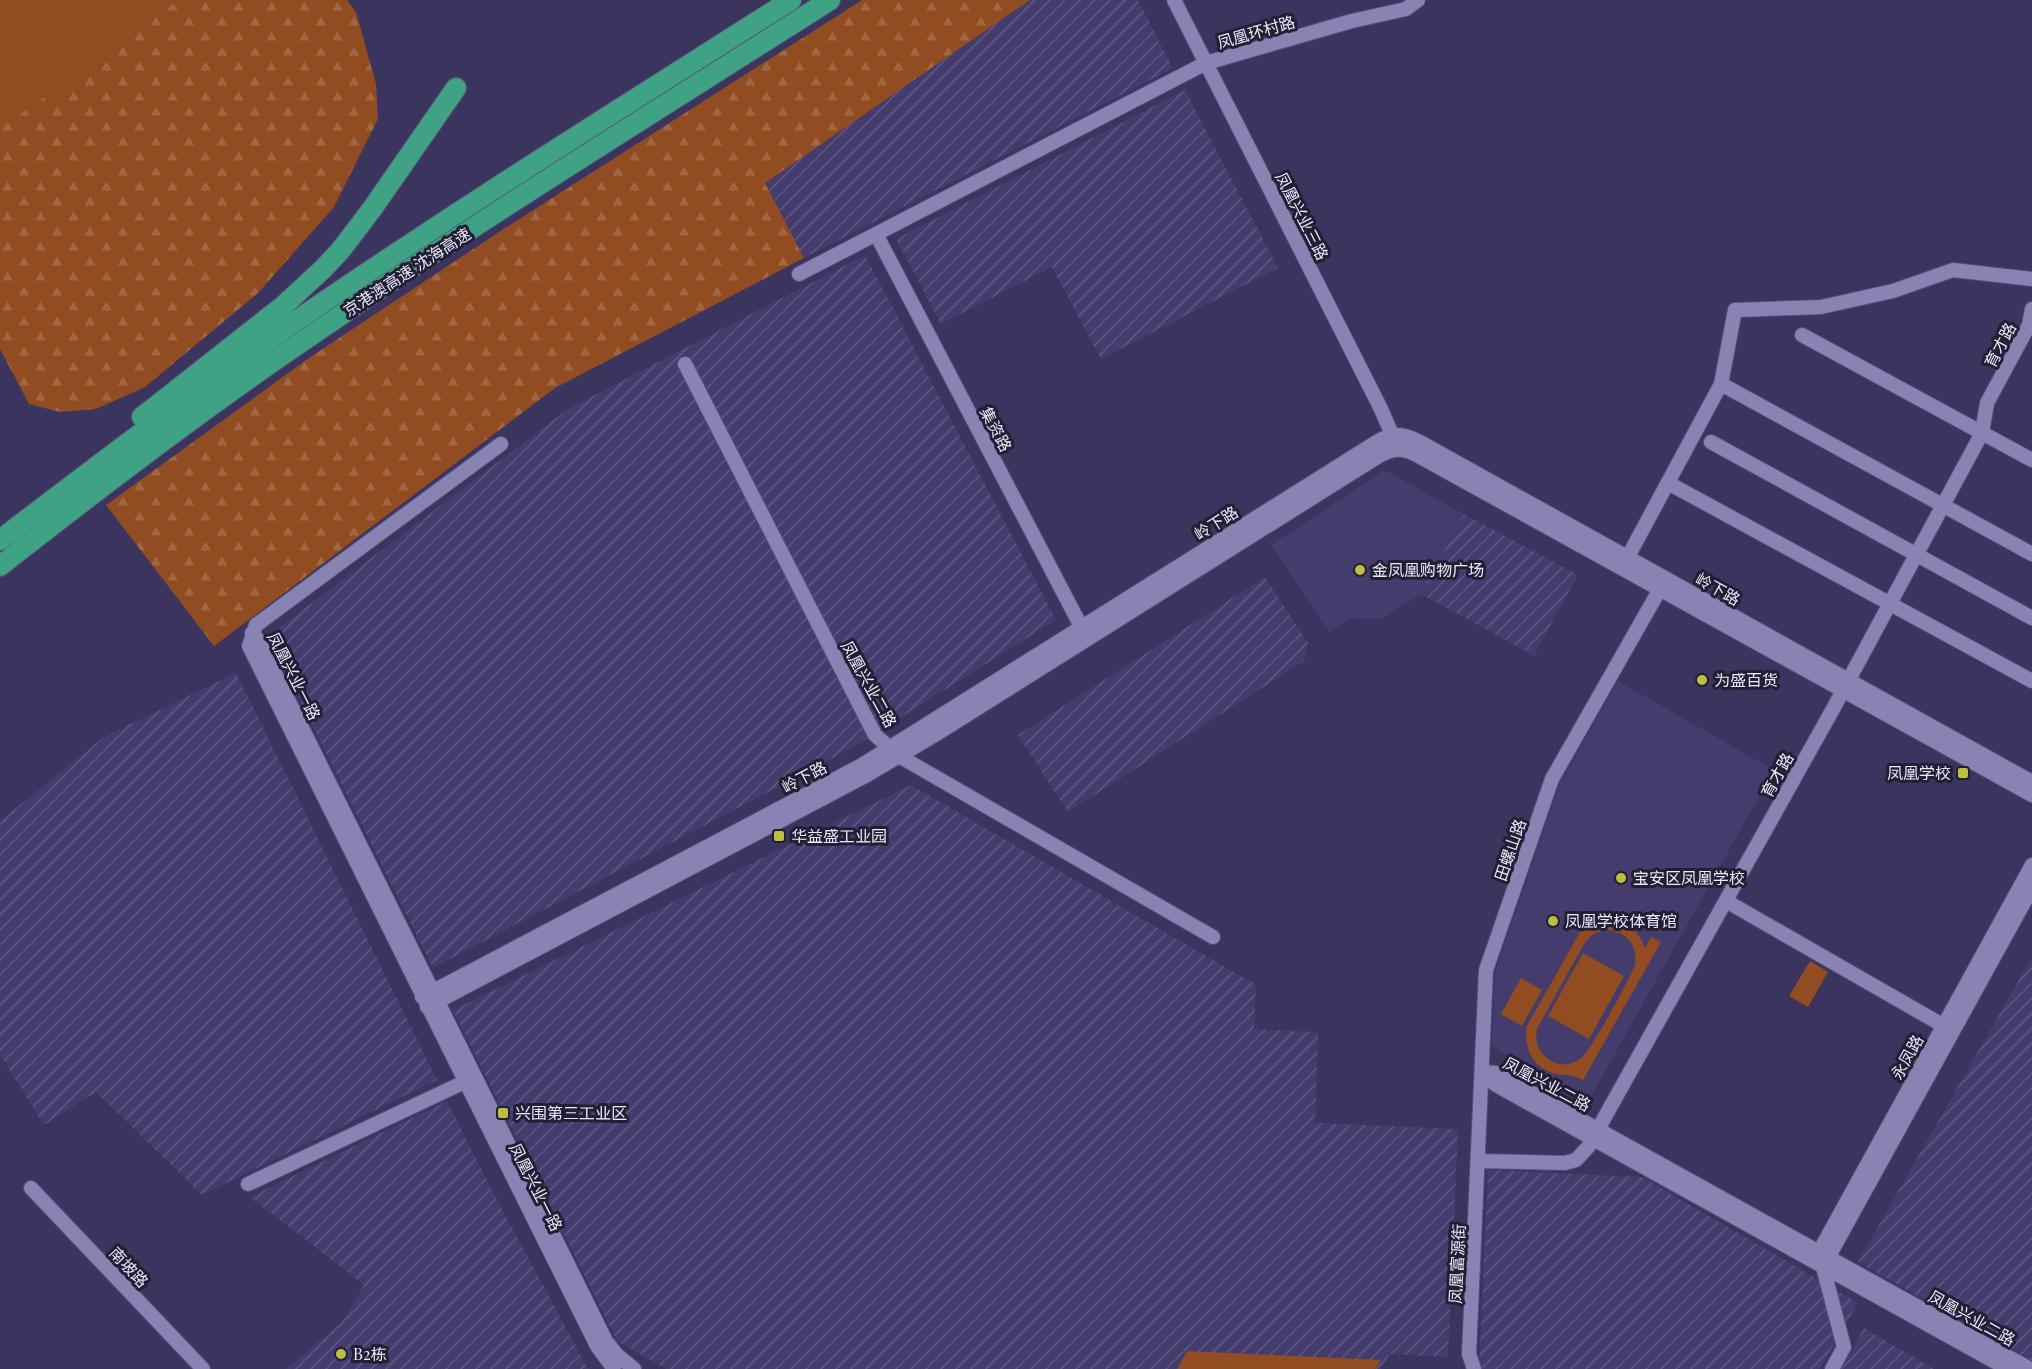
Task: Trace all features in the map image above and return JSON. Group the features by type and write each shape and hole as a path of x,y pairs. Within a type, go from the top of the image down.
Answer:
{"highway":[{"name":"京港澳高速 沈海高速","path":"0,540 107,457 290,325 790,0"},
{"name":"京港澳高速 沈海高速","path":"0,566 116,475 298,343 493,215 830,0"},
{"path":"22,523 83,464 283,306 323,269 372,209 456,88"},
{"path":"0,575 116,475"}],"street":[{"name":"凤凰兴业三路","path":"1174,0 1398,449"},
{"name":"凤凰环村路","path":"799,274 1206,63 1352,21 1406,9 1418,0"},
{"name":"集资路","path":"876,234 1085,633"},
{"path":"1624,563 1722,384 1735,310 1821,307 1893,291 1953,270 2032,279"},
{"name":"育才路","path":"1478,1161 1571,1162 1585,1152 1845,685 1982,433 1987,403 2029,325 2032,309"},
{"path":"1802,335 2032,460"},
{"name":"凤凰兴业二路","path":"685,364 870,728 894,753 1213,937"},
{"path":"1722,384 2032,554"},
{"name":"岭下路","path":"1085,633 1392,434 1416,440 1624,563"},
{"path":"1711,442 2032,618"},
{"name":"凤凰兴业一路","path":"501,444 256,625 249,645 470,1080 606,1341 616,1355 634,1369"},
{"name":"岭下路","path":"429,999 862,765 894,753 1085,633 1381,454 1398,449 1415,454 1624,563 2030,788"},
{"path":"1668,483 2032,681"},
{"name":"田螺山路","path":"1478,1161 1486,970 1552,780 1663,584"},
{"name":"永凤路","path":"1824,1259 1948,1028 2032,865"},
{"name":"永凤路","path":"1948,1028 2032,888"},
{"path":"1725,901 1948,1028"},
{"name":"凤凰兴业二路","path":"1482,1071 1496,1073 1595,1134 2030,1369"},
{"path":"248,1184 470,1080"},
{"name":"凤凰兴业一路","path":"470,1080 597,1346 614,1369"},
{"name":"凤凰富源街","path":"1474,1369 1469,1354 1478,1161"},
{"name":"南坡路","path":"31,1188 203,1369"},
{"path":"1824,1259 1844,1347 1832,1369"},
{"name":"凤凰兴业二路","path":"1824,1259 2008,1369"}],"shaded area":[{"path":"1030,0 1138,0 1173,68 804,258 765,183"},
{"path":"1185,90 1278,268 1101,359 1052,267 941,324 896,239"},
{"path":"865,255 1056,620 852,748 433,968 268,636 568,409"},
{"name":"金凤凰购物广场","path":"1384,470 1464,514 1421,594 1382,619 1352,618 1329,633 1271,545"},
{"path":"1464,514 1578,575 1534,656 1421,594"},
{"path":"1265,577 1308,643 1304,661 1068,812 1018,735"},
{"path":"236,673 437,1080 202,1195 96,1092 44,1125 0,1055 0,821 104,737"},
{"name":"宝安区凤凰学校","path":"1618,681 1774,770 1589,1100 1492,1046 1495,972 1560,783"},
{"path":"911,785 1256,985 1254,1029 1318,1032 1315,1123 1458,1129 1448,1357 1390,1354 1381,1369 666,1369 617,1341 453,1010"},
{"path":"2032,957 2032,1361 1858,1262"},
{"path":"447,1101 494,1194 590,1369 286,1369 342,1322 364,1285 250,1197"},
{"path":"1488,1170 1642,1177 1858,1303 1820,1369 1479,1369"},
{"path":"1864,1328 1934,1369 1841,1369"}],"green space":[{"path":"0,0 347,0 356,12 376,84 378,119 334,207 258,293 145,387 96,409 60,412 29,404 0,349"},
{"path":"0,0 178,0 0,129"},
{"path":"862,0 1030,0 765,183 804,258 555,388 214,646 106,505 309,358 502,230"},
{"path":"1610,919 1622,922 1636,932 1645,948 1651,937 1661,942 1583,1080 1556,1074 1541,1067 1531,1056 1526,1034 1527,1026 1580,932 1593,922","holes":["1603,930 1611,930 1623,935 1632,944 1636,957 1635,965 1610,1014 1586,1053 1573,1063 1555,1063 1539,1049 1537,1029 1584,944 1592,935"]},
{"path":"1583,953 1624,976 1589,1039 1548,1016"},
{"path":"1810,961 1828,972 1808,1007 1789,996"},
{"path":"1521,978 1542,990 1522,1026 1501,1014"},
{"path":"1187,1351 1381,1360 1375,1369 1177,1369"}],"place":[{"name":"金凤凰购物广场","path":"1360,570"},
{"name":"为盛百货","path":"1702,680"},
{"name":"凤凰学校","path":"1963,773"},
{"name":"华益盛工业园","path":"779,836"},
{"name":"宝安区凤凰学校","path":"1621,878"},
{"name":"凤凰学校体育馆","path":"1553,921"},
{"name":"兴围第三工业区","path":"503,1113"},
{"name":"B2栋","path":"341,1354"}]}
